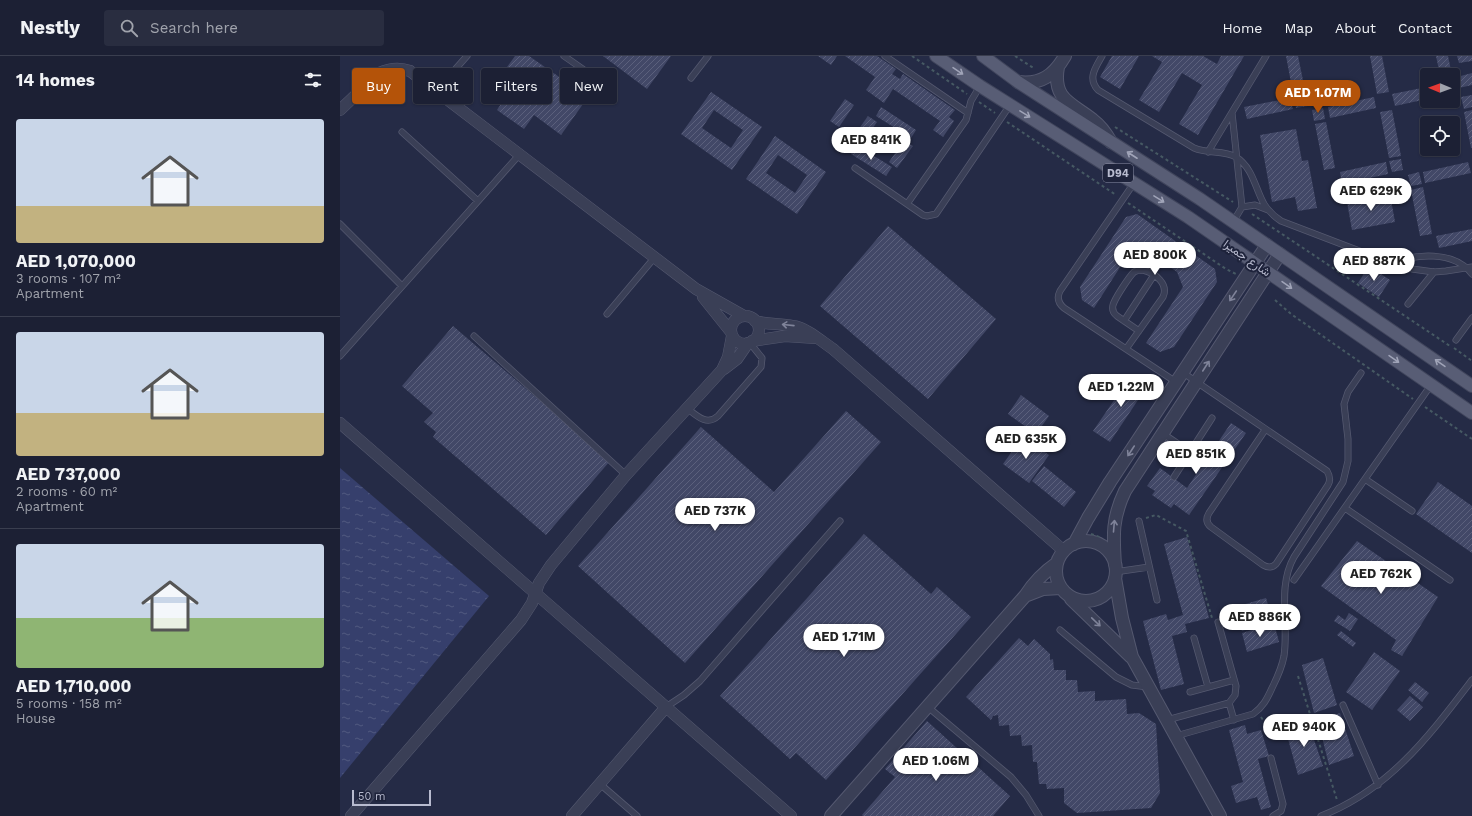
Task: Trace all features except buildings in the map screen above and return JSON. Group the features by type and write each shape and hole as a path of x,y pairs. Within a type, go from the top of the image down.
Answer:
{"main road":[{"name":"شارع جميرا","path":"936,56 980,86 1188,217 1472,414"},
{"name":"شارع جميرا","path":"983,56 1018,82 1233,222 1472,386"}],"street":[{"path":"1018,82 1032,82 1045,78 1058,67 1065,56"},
{"path":"1058,67 1057,82 1062,96 1068,103 1098,123 1111,142"},
{"path":"340,110 379,73 387,69 395,68 410,71 413,73"},
{"path":"453,104 696,289 744,316 752,318 755,321 766,324 794,326 806,331 845,358 1064,551"},
{"path":"1074,544 1110,482 1267,246"},
{"path":"1220,816 1132,657 1122,618 1115,572 1115,516 1125,491 1280,254"},
{"path":"696,289 739,343 785,336 817,338"},
{"path":"722,370 730,350 732,334 731,327 735,319 744,316"},
{"path":"351,816 521,620 530,607 544,573 626,475 688,409 722,370 737,359 750,342 756,338 759,329 755,321"},
{"path":"340,423 791,816"},
{"path":"1026,596 1043,589 1064,592 1076,600 1086,601 1096,599 1104,595 1111,587 1115,572 1109,553 1099,545 1087,542 1074,544 1064,551 1057,563 1056,571 1058,580 1064,592 1132,657"},
{"path":"831,816 1026,596 1042,574 1057,563"},
{"path":"572,816 666,707"}],"lane":[{"path":"456,68 467,56"},
{"path":"564,56 581,68"},
{"path":"691,78 708,56"},
{"path":"885,56 968,113"},
{"path":"1102,56 1092,78 1098,90 1187,145 1201,151 1223,152 1237,158 1248,169 1268,210"},
{"path":"1208,152 1266,56"},
{"path":"907,204 966,120 973,98 980,86"},
{"path":"855,168 923,215 927,216 936,214 1010,105"},
{"path":"1232,113 1242,207 1233,222"},
{"path":"402,132 478,201"},
{"path":"340,356 520,154"},
{"path":"1134,183 1060,291 1058,298 1064,308 1126,349 1179,377 1196,382 1327,472 1330,478 1328,486 1276,564 1269,567 1263,565 1208,525 1207,519 1209,512 1265,430"},
{"path":"1242,207 1255,205 1268,210 1278,219 1289,225 1391,263 1412,269 1434,272 1470,267"},
{"path":"340,224 402,286"},
{"path":"1391,263 1410,257 1430,256 1450,259 1470,267"},
{"path":"607,314 655,257"},
{"path":"1470,267 1472,274"},
{"path":"1126,349 1139,331 1164,294 1165,287 1163,284 1154,275 1143,270 1137,271 1132,275 1115,300 1113,307 1114,314 1139,331"},
{"path":"1408,304 1434,272"},
{"path":"1124,321 1154,275"},
{"path":"1456,340 1472,318"},
{"path":"474,336 626,475"},
{"path":"688,409 705,420 712,420 718,416 761,367 762,358 750,342"},
{"path":"1176,736 1253,714 1258,711 1265,702 1284,657 1286,583 1288,570 1294,557 1340,488 1346,475 1348,461 1348,439 1344,404 1348,392 1361,373"},
{"path":"1294,580 1431,385"},
{"path":"1174,477 1212,418"},
{"path":"1162,433 1190,452"},
{"path":"1365,479 1412,511"},
{"path":"1345,508 1450,580"},
{"path":"666,707 684,695 700,681 840,521"},
{"path":"1139,521 1157,600"},
{"path":"1115,572 1149,567"},
{"path":"1167,720 1229,703 1233,699 1236,690 1218,622"},
{"path":"1060,630 1116,677 1132,684 1149,687"},
{"path":"1194,638 1208,687"},
{"path":"1190,692 1234,680"},
{"path":"1321,816 1363,796 1378,785 1414,752 1472,680"},
{"path":"1229,703 1234,720"},
{"path":"1343,705 1378,785"},
{"path":"928,707 1011,777 1026,795 1039,816"},
{"path":"1271,758 1283,804 1281,811 1272,816"},
{"path":"600,784 637,816"}],"path":[{"path":"912,56 1122,200 1226,269 1245,278"},
{"path":"1015,56 1045,78"},
{"path":"1114,126 1242,207 1472,361"},
{"path":"1275,300 1291,314 1472,439"},
{"path":"1139,521 1156,515 1186,531 1214,622 1218,622"},
{"path":"1081,531 1114,540"},
{"path":"1298,676 1340,808"},
{"path":"1258,711 1262,720 1278,730 1312,720"}],"water":[{"path":"340,468 489,596 340,778"}]}
